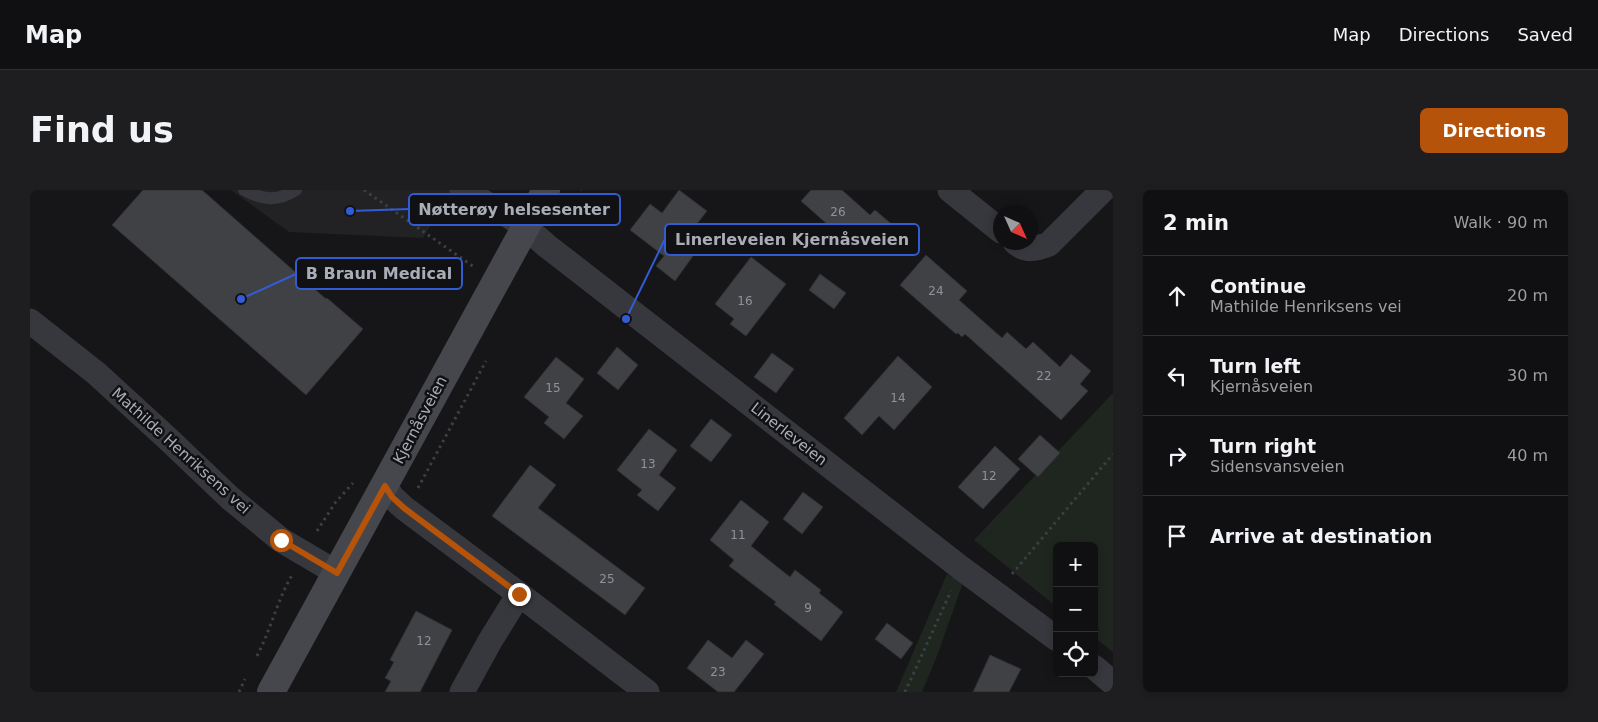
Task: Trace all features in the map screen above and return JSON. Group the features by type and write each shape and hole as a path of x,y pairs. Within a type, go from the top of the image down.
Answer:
{"main road":[{"name":"Kjernåsveien","path":"271,692 546,190"}],"street":[{"path":"462,190 525,227"},
{"path":"950,190 993,225"},
{"path":"1038,248 1049,244 1103,190"},
{"name":"Linerleveien","path":"525,227 962,568 1053,636"},
{"name":"Mathilde Henriksens vei","path":"30,321 96,373 230,498 281,540 337,573"},
{"path":"385,486 392,497 404,508 647,692"},
{"path":"462,692 519,594"}],"lane":[{"path":"244,190 254,196 266,199 284,197 296,190"}],"path":[{"path":"364,190 478,271"},
{"path":"547,246 581,190"},
{"path":"404,508 414,495 487,358"},
{"path":"996,594 1113,454"},
{"path":"905,692 962,568"},
{"path":"254,661 266,638 281,594 293,573"},
{"path":"238,692 246,677"}],"shaded area":[{"path":"231,190 453,190 423,238 289,232"},
{"path":"1113,393 1113,652 1098,640 1098,542 1053,542 1053,604 974,540"},
{"path":"947,574 963,583 922,692 896,692"}],"building":[{"path":"143,190 202,190 363,329 306,395 112,225"},
{"path":"679,190 707,211 685,239 698,249 675,281 656,266 664,256 630,230 650,204 662,213"},
{"path":"811,190 842,190 870,215 875,210 895,227 875,249 872,247 866,254 855,244 853,247 801,201"},
{"path":"926,255 967,291 959,300 1002,338 1007,332 1026,349 1033,342 1060,367 1071,354 1091,371 1080,384 1088,391 1061,420 965,334 962,337 958,333 956,334 900,285"},
{"path":"751,257 786,284 746,336 730,324 734,319 715,304"},
{"path":"820,274 846,293 834,309 809,290"},
{"path":"617,347 638,365 618,390 597,373"},
{"path":"772,353 794,369 776,393 754,377"},
{"path":"898,356 932,387 894,430 879,416 862,435 844,418"},
{"path":"556,357 584,379 566,403 583,416 564,439 544,423 549,417 524,397"},
{"path":"711,419 732,435 711,462 690,446"},
{"path":"649,429 677,450 659,475 676,488 658,511 637,495 642,490 617,470"},
{"path":"1040,435 1060,453 1038,477 1018,459"},
{"path":"995,446 1020,469 983,509 958,487"},
{"path":"530,465 556,485 538,508 645,588 625,615 492,516"},
{"path":"803,492 823,507 802,534 783,519"},
{"path":"741,500 769,522 751,546 790,577 795,570 821,590 819,593 843,612 821,641 774,604 776,602 729,566 734,560 710,540"},
{"path":"416,611 452,630 420,692 385,692 391,681 385,678 394,662 390,660"},
{"path":"887,623 913,643 901,659 875,639"},
{"path":"708,640 732,658 746,640 764,654 734,692 718,692 687,668"},
{"path":"990,655 1021,669 1009,692 973,692"}],"place":[{"name":"Nøtterøy helsesenter","path":"350,211"},
{"name":"B Braun Medical","path":"241,299"},
{"name":"Linerleveien Kjernåsveien","path":"626,319"}],"route":[{"path":"281,540 337,573 385,486 392,497 404,508 519,594"}]}
